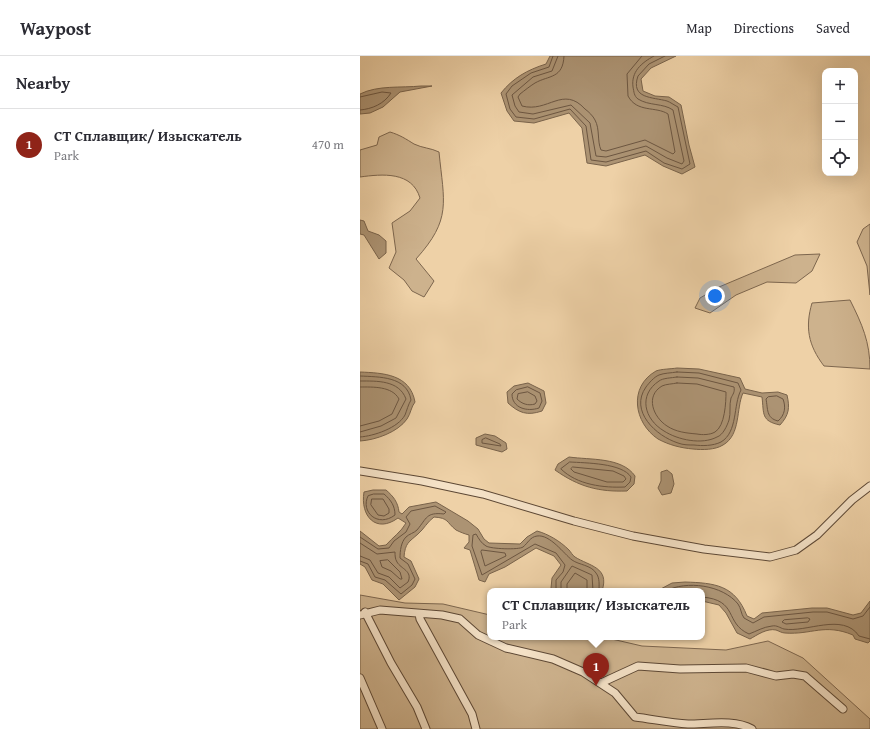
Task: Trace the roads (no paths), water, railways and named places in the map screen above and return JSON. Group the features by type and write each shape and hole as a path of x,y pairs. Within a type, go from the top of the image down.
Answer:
{"street":[{"path":"360,471 422,481 483,494 574,521 634,536 704,549 770,557 796,550 817,535 852,500 870,486"},
{"path":"426,729 417,707 363,614 380,610 442,615 460,619 478,635 487,639"},
{"path":"419,614 420,619 472,714 476,729"},
{"path":"489,640 506,648 553,659 601,683 615,693 634,717 687,724 720,723 746,725 752,729"},
{"path":"601,683 638,666 680,669 746,668 776,676 793,674 805,676 843,709"},
{"path":"360,678 382,729"}],"water":[{"path":"550,56 676,56 651,68 641,79 643,91 655,96 669,97 681,105 695,167 682,174 663,166 645,155 606,166 587,163 582,128 569,113 534,123 514,121 507,111 501,93 510,83 521,75 546,64"},
{"path":"432,86 400,92 383,107 370,113 360,114 360,94 374,89"},
{"path":"360,220 364,221 368,231 379,235 386,241 386,253 379,259 364,235 360,234"},
{"path":"677,368 699,369 740,378 745,389 762,393 778,392 787,395 787,415 780,425 769,421 765,416 762,397 743,393 733,435 729,441 720,447 700,450 684,448 666,443 658,439 644,424 639,415 638,395 641,386 647,378 656,371"},
{"path":"360,372 378,373 401,380 408,386 415,402 407,419 398,428 380,437 360,441"},
{"path":"528,383 544,391 546,403 542,411 537,413 524,413 508,403 507,392 514,386"},
{"path":"485,434 495,436 506,443 507,449 502,452 476,445 476,438"},
{"path":"569,457 605,460 622,465 635,476 634,484 627,491 607,491 572,481 555,470 558,464"},
{"path":"667,470 672,474 674,484 671,493 662,495 658,488 661,481 661,472"},
{"path":"386,490 395,500 398,505 399,512 402,514 409,507 436,502 468,521 478,529 484,539 489,543 520,544 527,537 537,531 545,534 562,544 575,557 597,568 603,577 603,588 551,588 552,578 561,565 554,556 536,548 505,567 489,574 485,582 479,580 470,550 464,548 469,542 469,535 456,530 445,519 434,517 406,546 404,557 411,561 419,579 415,587 399,600 383,584 372,580 365,567 360,564 360,531 379,546 386,545 406,523 398,518 383,524 371,520 367,515 363,501 364,492"},
{"path":"672,583 706,583 723,588 736,598 747,616 754,619 762,613 812,608 827,608 853,615 861,613 870,601 870,641 868,643 855,639 853,635 834,630 784,633 776,630 769,630 750,639 737,633 726,613 719,605 705,602 705,588 663,588"}],"place":[{"name":"СТ Сплавщик/ Изыскатель","path":"596,686"}]}
